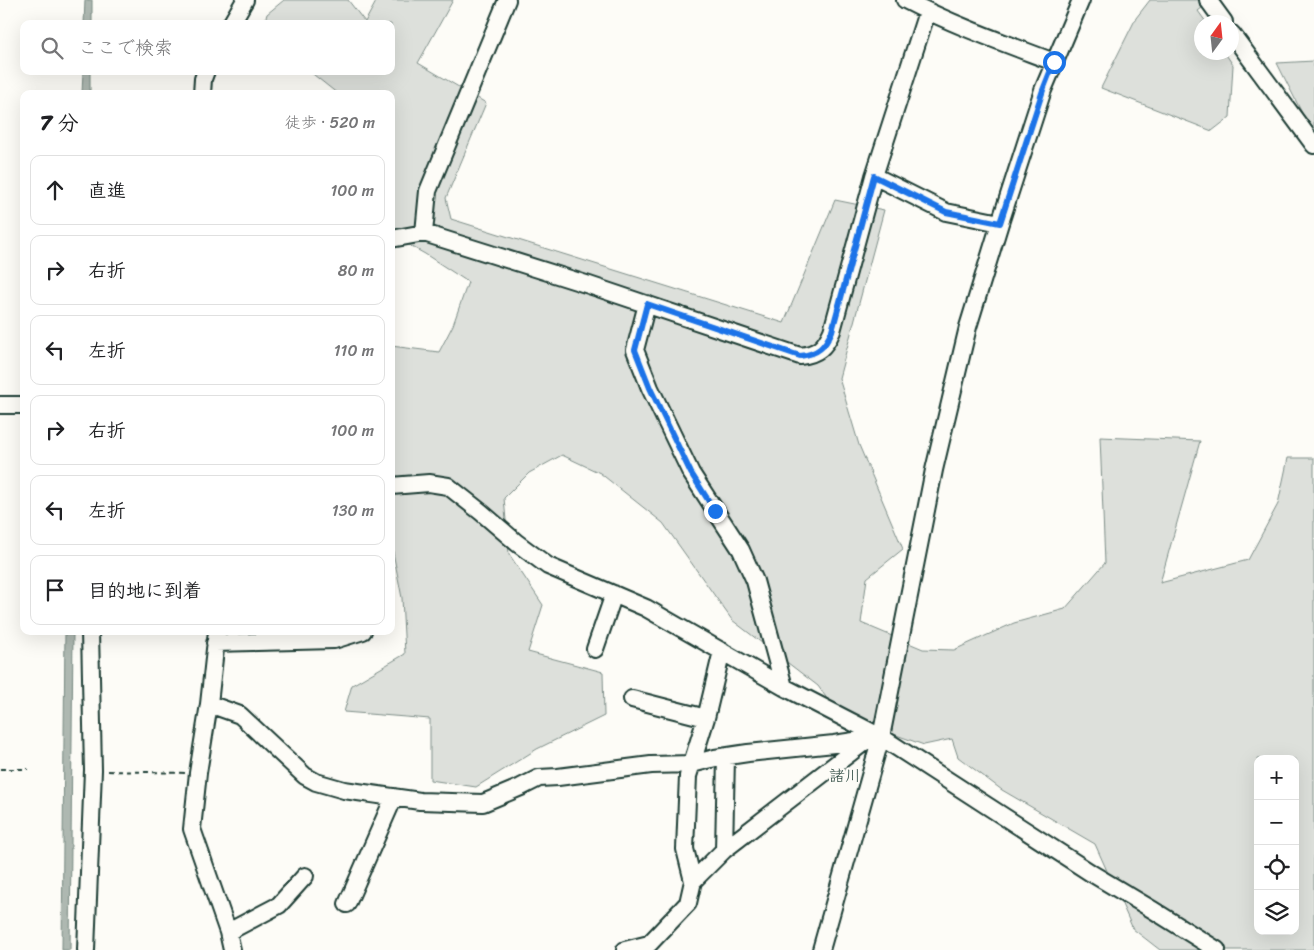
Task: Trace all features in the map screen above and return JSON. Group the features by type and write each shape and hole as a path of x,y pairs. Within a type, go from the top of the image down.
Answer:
{"street":[{"path":"233,20 245,0"},
{"path":"424,233 428,191 507,0"},
{"path":"905,0 928,12 1054,62"},
{"path":"821,950 875,738 936,460 968,327 1043,90 1081,0"},
{"path":"1208,0 1219,15"},
{"path":"395,238 424,233 647,304 800,356 812,355 826,344 832,331 874,176 928,12"},
{"path":"1239,43 1314,145"},
{"path":"202,90 204,75"},
{"path":"874,176 946,212 1000,223"},
{"path":"647,304 635,350 650,388 691,473 741,550 755,581 784,687"},
{"path":"0,405 20,405"},
{"path":"395,486 429,483 448,486 548,566 646,608 875,738 1217,950"},
{"path":"595,649 614,594"},
{"path":"86,950 93,770 90,635"},
{"path":"232,950 228,932 192,829 216,637 334,640 350,635"},
{"path":"625,950 649,944 688,903 693,881 686,848 688,776 706,718 722,651"},
{"path":"632,699 706,718"},
{"path":"209,704 240,716 305,776 316,782 344,790 420,801 483,803 539,778 651,765 692,764 726,756 875,738"},
{"path":"693,881 724,850 875,738"},
{"path":"724,850 726,756"},
{"path":"347,904 394,797"},
{"path":"228,932 279,905 305,876"}],"path":[{"path":"0,768 28,769"},
{"path":"93,770 198,773"}],"shaded area":[{"path":"85,0 92,0 92,20 84,20"},
{"path":"284,0 348,0 363,20 265,20 267,14"},
{"path":"377,0 453,0 418,63 486,103 446,198 451,219 784,323 835,200 884,210 839,378 859,445 903,549 867,578 861,623 923,649 954,650 1014,623 1065,609 1105,563 1100,437 1200,441 1160,583 1248,560 1278,504 1288,458 1314,458 1314,950 1160,950 1133,929 1095,844 1002,790 958,757 952,739 924,745 838,714 818,686 732,620 663,523 600,473 562,455 529,473 504,498 509,554 543,605 528,652 603,672 604,716 537,749 476,787 430,780 430,719 344,712 352,685 405,654 402,598 395,562 395,346 439,352 453,325 468,282 395,237 395,90 333,90 314,75 395,75 395,20 366,20"},
{"path":"1150,0 1212,0 1198,11 1201,15 1194,15 1194,60 1230,60 1233,65 1230,117 1212,131 1101,88 1136,18"},
{"path":"1314,61 1314,137 1277,63"},
{"path":"83,75 90,75 90,90 82,90"},
{"path":"65,635 73,635 70,950 62,950"}],"district":[{"name":"諸川","path":"845,775"}],"route":[{"path":"715,511 691,473 650,388 635,350 647,304 800,356 812,355 826,344 832,331 874,176 946,212 1000,223 1043,90 1054,62"}]}
